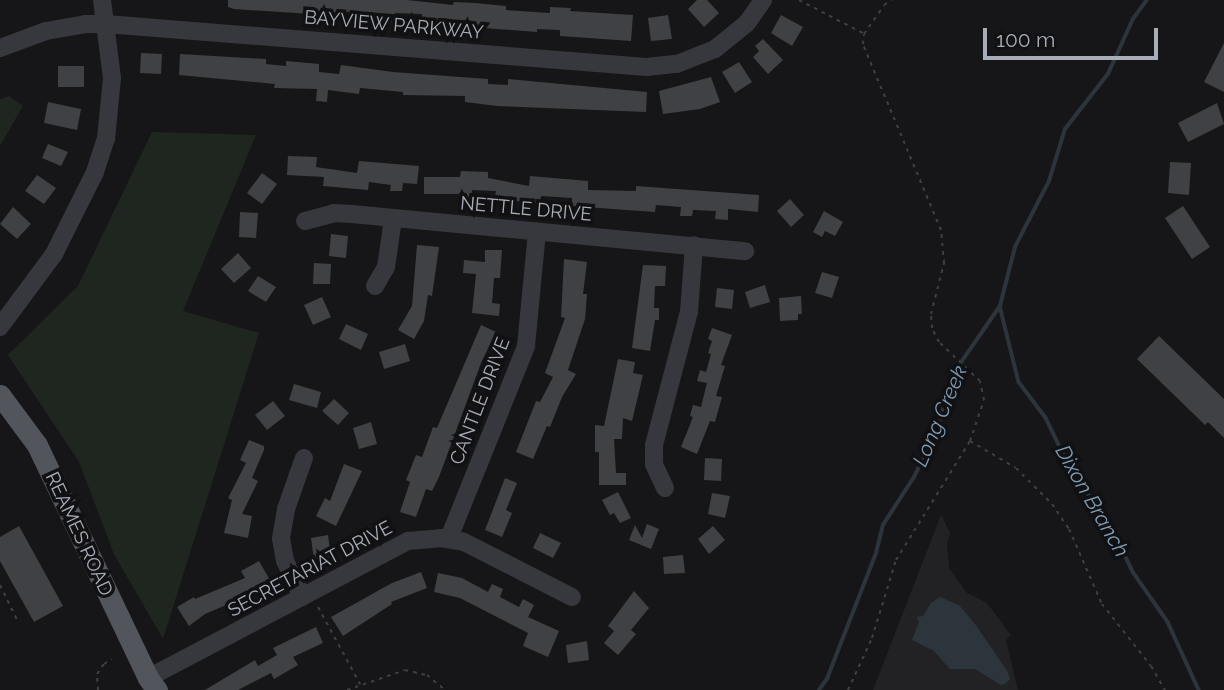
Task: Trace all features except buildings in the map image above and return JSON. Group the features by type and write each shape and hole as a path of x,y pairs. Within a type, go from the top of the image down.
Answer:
{"main road":[{"name":"REAMES ROAD","path":"0,395 37,445 152,686"}],"street":[{"path":"0,327 54,254 95,172 110,121 112,78 102,0"},
{"name":"BAYVIEW PARKWAY","path":"0,48 46,31 85,24 106,24 646,67 677,64 715,49 742,29 763,0"},
{"name":"NETTLE DRIVE","path":"304,221 334,213 745,251"},
{"path":"375,286 386,267 393,219"},
{"name":"CANTLE DRIVE","path":"449,538 526,346 537,232"},
{"path":"666,488 654,464 654,445 690,312 694,245"},
{"path":"304,458 286,509 281,538 285,561 309,600"},
{"name":"SECRETARIAT DRIVE","path":"152,686 309,600 408,541 449,538 480,549 572,597"}],"path":[{"path":"799,0 864,34"},
{"path":"848,690 872,638 896,560 970,441 984,400 983,387 972,372 939,342 932,328 931,314 944,263 941,230 866,54 864,34 879,12 892,0"},
{"path":"970,441 1016,468 1058,511 1102,604 1151,666 1165,690"},
{"path":"0,586 17,620"},
{"path":"309,600 360,684"},
{"path":"98,690 97,674 104,664 112,659"},
{"path":"347,690 398,671 416,671 433,678 445,690"}],"shaded area":[{"path":"9,96 23,106 0,146 0,99"},
{"path":"152,132 256,135 183,311 259,333 163,639 114,554 79,462 8,355 78,286"},
{"path":"941,515 950,533 947,544 949,568 967,593 987,603 1011,635 1006,640 1018,690 873,690"},
{"path":"940,597 959,605 975,624 1008,672 1010,679 1005,684 1001,685 975,669 950,669 934,651 912,640 919,622 917,617 923,616 931,603"}],"waterway":[{"name":"Long Creek","path":"819,690 827,679 876,553 883,525 914,477 938,428 953,374 1000,306 1015,247 1049,181 1065,129 1108,74 1133,19 1147,0"},
{"name":"Dixon Branch","path":"1000,306 1019,382 1046,418 1074,476 1108,519 1133,572 1168,622 1199,690"}]}
